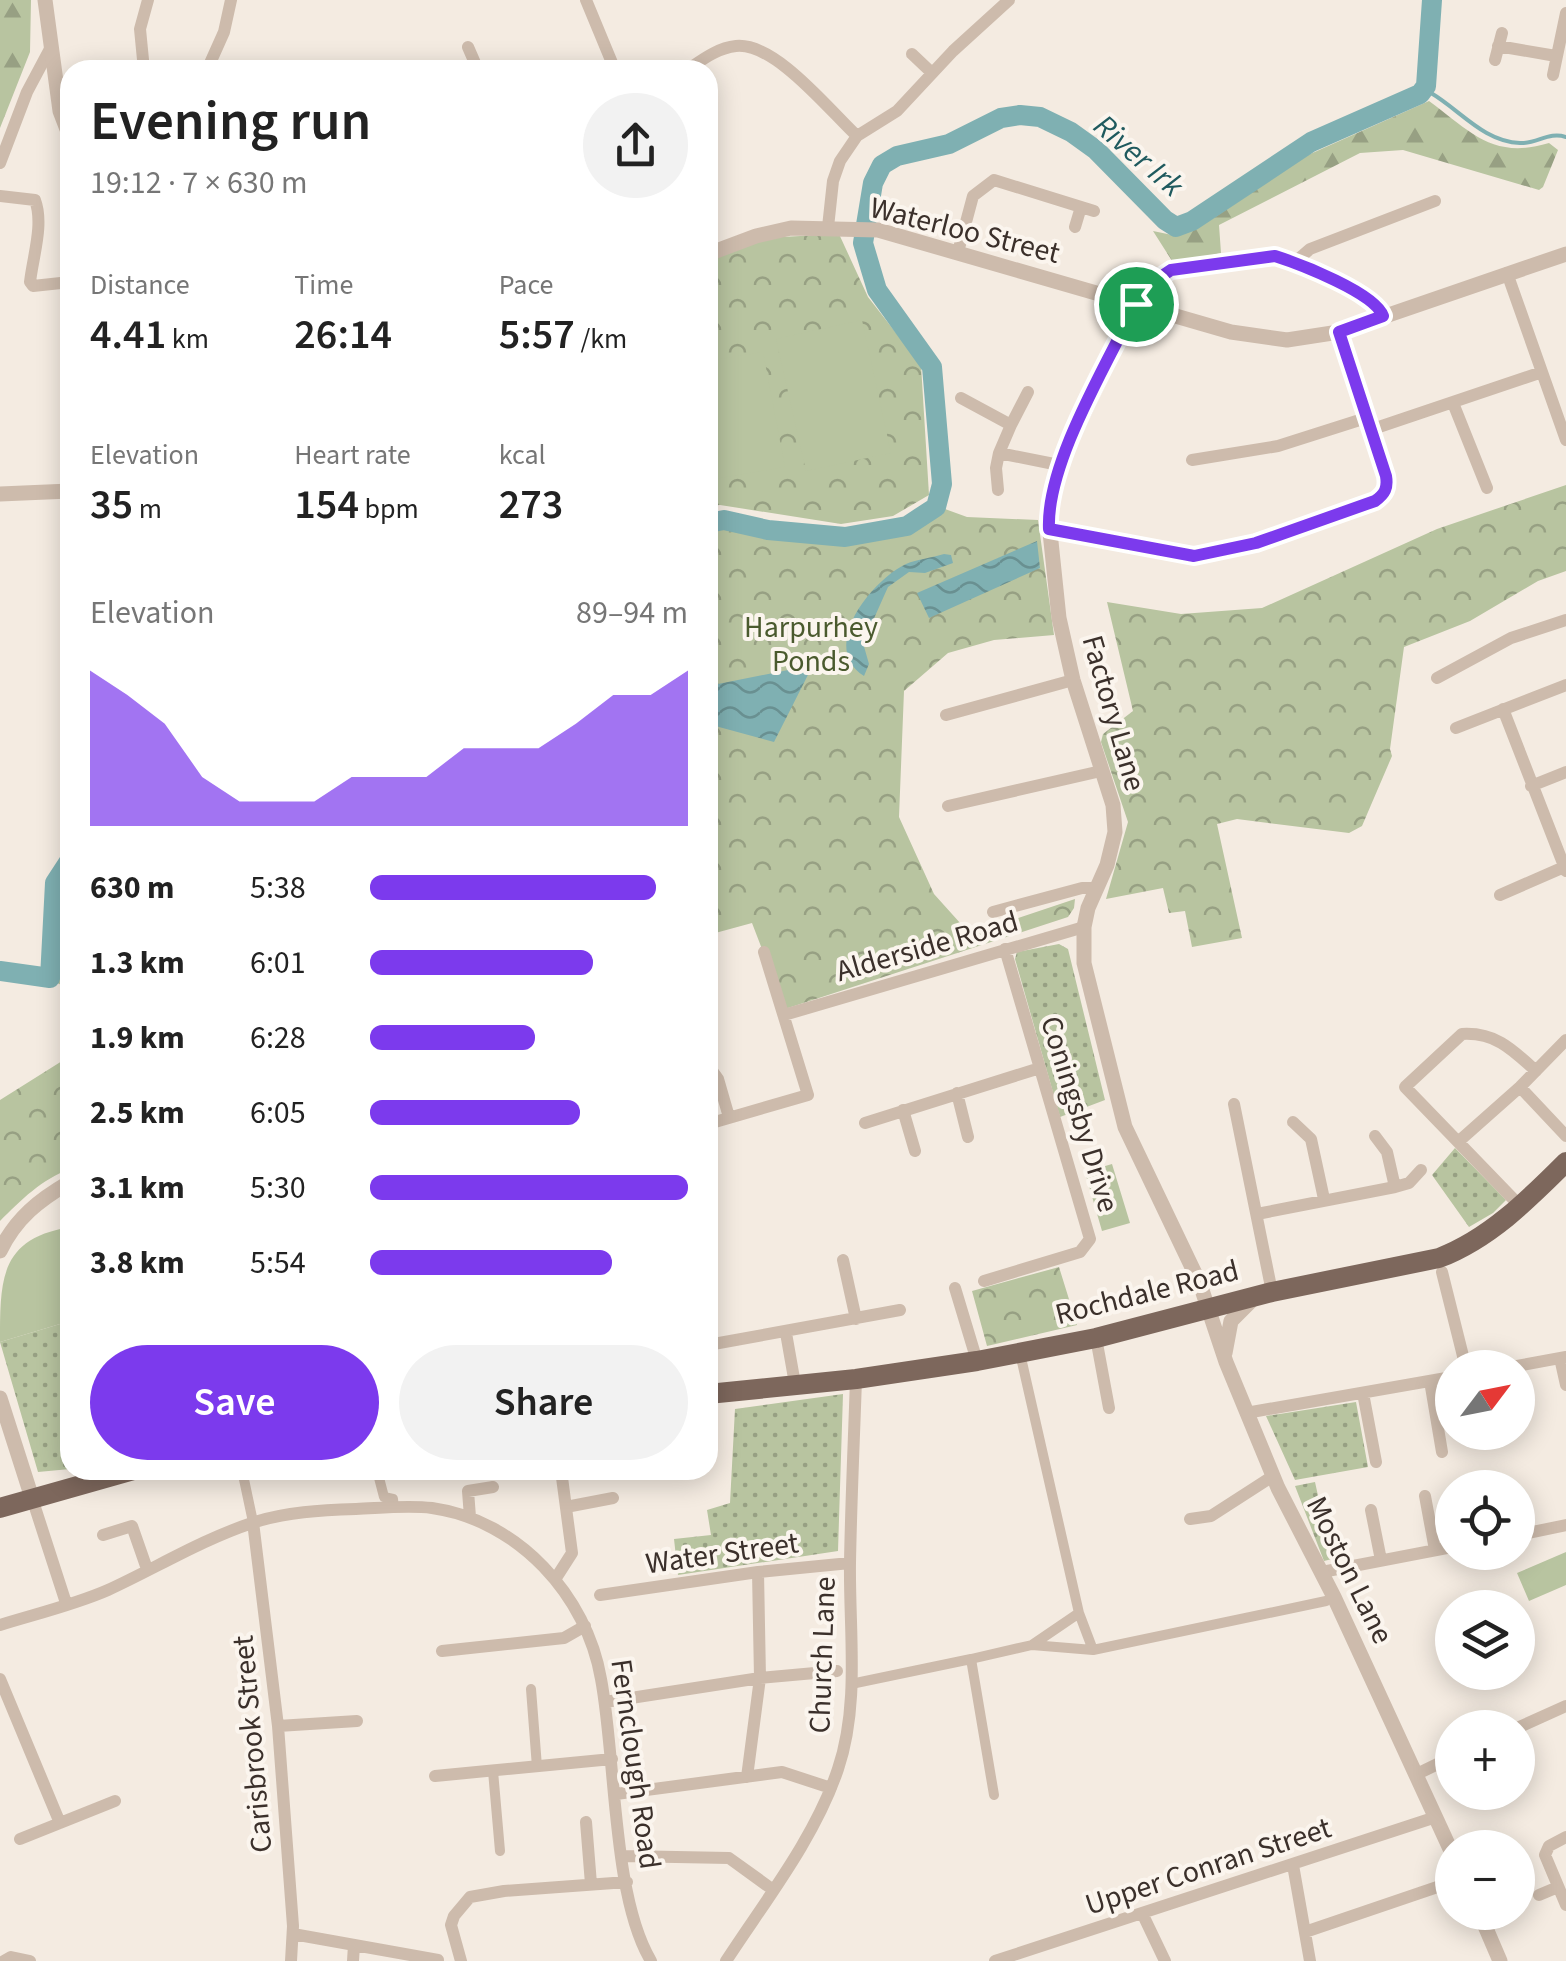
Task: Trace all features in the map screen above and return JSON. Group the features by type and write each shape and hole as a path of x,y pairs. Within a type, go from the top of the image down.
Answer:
{"main road":[{"name":"Rochdale Road","path":"718,1393 856,1379 977,1361 1096,1338 1268,1293 1439,1258 1475,1240 1520,1206 1566,1162"},
{"path":"0,1508 98,1480"}],"street":[{"path":"44,0 60,110"},
{"path":"143,60 140,29 148,0"},
{"path":"211,60 224,32 231,0"},
{"path":"586,0 611,60"},
{"path":"828,228 840,161 857,136 898,110 1009,0"},
{"path":"1494,60 1500,39 1557,67 1566,13"},
{"path":"0,163 27,92 52,45"},
{"path":"468,47 474,60"},
{"path":"705,60 725,48 755,47 774,58 857,136"},
{"path":"912,54 932,73"},
{"path":"958,252 973,196 994,180 1088,209 1074,227"},
{"path":"0,196 34,200 40,215 30,282 34,286 60,284"},
{"path":"1296,262 1310,249 1435,201"},
{"name":"Waterloo Street","path":"718,250 774,230 878,230 1258,337 1287,340 1339,332 1566,254"},
{"path":"1138,304 1153,282 1171,270 1275,256 1296,262 1374,302 1383,316"},
{"path":"1506,273 1566,440"},
{"name":"Factory Lane","path":"1138,304 1059,466 1050,498 1049,529 1059,618 1073,680 1113,805 1115,832 1084,927 1084,963 1125,1126 1208,1308"},
{"path":"1049,529 1194,556 1256,543 1384,495 1388,486 1386,476 1339,332"},
{"path":"1192,460 1278,446 1453,403 1542,372"},
{"path":"998,490 996,468 1000,453 1028,392"},
{"path":"961,398 1011,426"},
{"path":"1453,403 1487,488"},
{"path":"1000,453 1059,466"},
{"path":"0,494 60,491"},
{"path":"1438,678 1511,638 1566,620"},
{"path":"946,716 1073,680"},
{"path":"1456,728 1566,685"},
{"path":"1500,895 1564,860 1503,710"},
{"path":"948,806 1101,771"},
{"path":"1531,786 1566,772"},
{"path":"993,912 1095,888"},
{"name":"Alderside Road","path":"784,1015 1084,927"},
{"name":"Coningsby Drive","path":"984,1280 1080,1252 1090,1240 1005,949"},
{"path":"718,1121 808,1095 764,952"},
{"path":"1520,1206 1405,1087 1462,1034 1482,1033 1508,1044 1536,1071"},
{"path":"1458,1142 1566,1040"},
{"path":"865,1123 1040,1068"},
{"path":"718,1079 729,1117"},
{"path":"1520,1087 1566,1136"},
{"path":"958,1093 968,1137"},
{"path":"1226,1362 1226,1336 1231,1322 1244,1307 1268,1293 1258,1214 1234,1104"},
{"path":"903,1110 915,1151"},
{"path":"1293,1122 1311,1139 1324,1198"},
{"path":"1375,1136 1388,1152 1395,1187"},
{"path":"1258,1214 1395,1187 1408,1183 1422,1170"},
{"path":"0,1251 10,1231 36,1202 60,1188"},
{"path":"843,1260 856,1319"},
{"path":"1442,1272 1462,1350"},
{"path":"955,1288 977,1361"},
{"name":"Moston Lane","path":"1208,1308 1273,1476 1441,1830"},
{"path":"718,1343 900,1310"},
{"path":"786,1333 795,1384"},
{"path":"1096,1338 1109,1408"},
{"path":"1535,1363 1563,1358 1566,1385"},
{"path":"1022,1362 1079,1613 1093,1650"},
{"name":"Church Lane","path":"726,1961 832,1788 846,1737 851,1684 856,1379"},
{"path":"1246,1413 1435,1380"},
{"path":"1430,1381 1442,1452"},
{"path":"1363,1394 1376,1462"},
{"path":"0,1398 66,1603"},
{"path":"1190,1519 1212,1516 1273,1476"},
{"path":"244,1480 253,1522"},
{"path":"379,1480 381,1492 393,1500 394,1508"},
{"path":"556,1578 572,1553 562,1480"},
{"path":"470,1517 468,1491 493,1487"},
{"path":"1322,1572 1435,1550 1425,1496"},
{"path":"566,1507 613,1498"},
{"name":"Fernclough Road","path":"0,1626 106,1590 253,1522 315,1510 394,1508 431,1508 470,1517 523,1549 556,1578 585,1626 598,1659 634,1920 651,1961"},
{"path":"1371,1510 1381,1560"},
{"name":"Carisbrook Street","path":"253,1522 278,1726 293,1934 291,1961"},
{"path":"1535,1531 1566,1525"},
{"path":"103,1536 132,1526 146,1569"},
{"name":"Water Street","path":"600,1595 850,1563"},
{"path":"748,1777 760,1678 758,1572"},
{"path":"851,1684 1032,1645 1093,1650 1326,1601"},
{"path":"1032,1645 1079,1613"},
{"path":"442,1651 564,1638 585,1626"},
{"path":"971,1659 994,1795"},
{"path":"605,1702 760,1678 837,1671"},
{"path":"0,1678 60,1823"},
{"path":"531,1689 537,1767"},
{"path":"1535,1720 1566,1706"},
{"path":"278,1726 358,1721"},
{"path":"435,1776 612,1759"},
{"path":"1416,1774 1435,1765"},
{"path":"493,1771 500,1851"},
{"path":"616,1794 782,1772 832,1788"},
{"path":"20,1839 114,1801"},
{"name":"Upper Conran Street","path":"996,1961 1021,1957 1218,1886 1436,1818"},
{"path":"586,1822 592,1884"},
{"path":"1566,1836 1550,1846 1545,1855 1566,1905"},
{"path":"623,1856 729,1858 772,1889"},
{"path":"1292,1865 1310,1961"},
{"path":"461,1961 452,1925 454,1916 470,1898 504,1890 627,1882"},
{"path":"1540,1894 1558,1887"},
{"path":"1305,1932 1435,1888"},
{"path":"1143,1915 1165,1961"},
{"path":"1487,1930 1500,1961"},
{"path":"293,1934 438,1960"},
{"path":"353,1961 354,1945"},
{"path":"6,1959 30,1961"}],"green space":[{"path":"0,0 31,0 30,52 0,128"},
{"path":"1429,101 1471,132 1497,145 1513,148 1549,143 1558,150 1543,187 1539,190 1403,150 1360,153 1219,225 1221,253 1174,264 1153,231 1177,236 1212,219 1308,155"},
{"path":"839,234 868,297 921,365 929,495 893,516 841,524 718,505 718,254 761,238"},
{"path":"862,320 891,453 806,471 776,339"},
{"path":"763,352 785,467 718,478 718,359"},
{"path":"1566,485 1566,571 1538,581 1470,621 1404,647 1392,756 1362,826 1349,833 1237,819 1217,824 1242,938 1192,947 1185,911 1169,913 1163,888 1106,899 1128,822 1101,742 1103,734 1133,711 1107,602 1181,614 1262,608 1437,529"},
{"name":"Harpurhey Ponds","path":"945,509 967,517 1038,520 1054,635 994,640 948,653 904,691 899,817 934,894 970,934 1075,899 1074,908 1068,917 785,1009 752,923 718,932 718,527 846,543 909,532"},
{"path":"60,885 60,984 54,981"},
{"path":"1059,944 1068,949 1105,1100 1060,1117 1015,959 1017,952"},
{"path":"60,1062 60,1173 41,1184 0,1221 0,1100"},
{"path":"1455,1148 1506,1200 1469,1227 1432,1175"},
{"path":"1112,1164 1130,1223 1102,1231 1085,1172"},
{"path":"60,1230 60,1324 0,1342 1,1299 9,1265 30,1241"},
{"path":"1059,1267 1077,1325 987,1346 972,1291"},
{"path":"60,1324 60,1470 38,1472 0,1342"},
{"path":"843,1394 838,1551 678,1575 674,1539 711,1535 707,1510 730,1503 735,1409"},
{"path":"1356,1402 1368,1467 1295,1480 1266,1416"},
{"path":"1315,1482 1332,1559 1324,1561 1295,1486"},
{"path":"1566,1552 1566,1585 1535,1598 1535,1590 1524,1590 1517,1573 1535,1570 1535,1565"}],"water":[{"path":"1037,541 1040,568 929,618 917,593"},
{"path":"951,555 953,563 925,573 909,572 888,587 863,643 869,664 864,676 851,664 846,649 855,615 893,572 906,564"},
{"path":"813,665 774,742 718,727 718,684"}],"waterway":[{"name":"River Irk","path":"718,521 845,537 907,526 936,507 942,484 932,367 877,290 863,243 873,183 882,165 897,156 949,144 1001,118 1040,117 1096,150 1176,227 1192,221 1311,142 1420,94 1426,86 1432,0"},
{"path":"1420,94 1431,93 1484,131 1507,141 1526,143 1566,137"},
{"name":"River Irk","path":"0,971 50,978 55,883 60,875"}],"route":[{"path":"1275,256 1296,262 1377,305 1383,316 1339,332 1386,476 1388,486 1384,495 1256,543 1194,556 1049,529 1050,498 1059,466 1136,304 1141,305 1146,290 1165,272 1275,256"}]}
